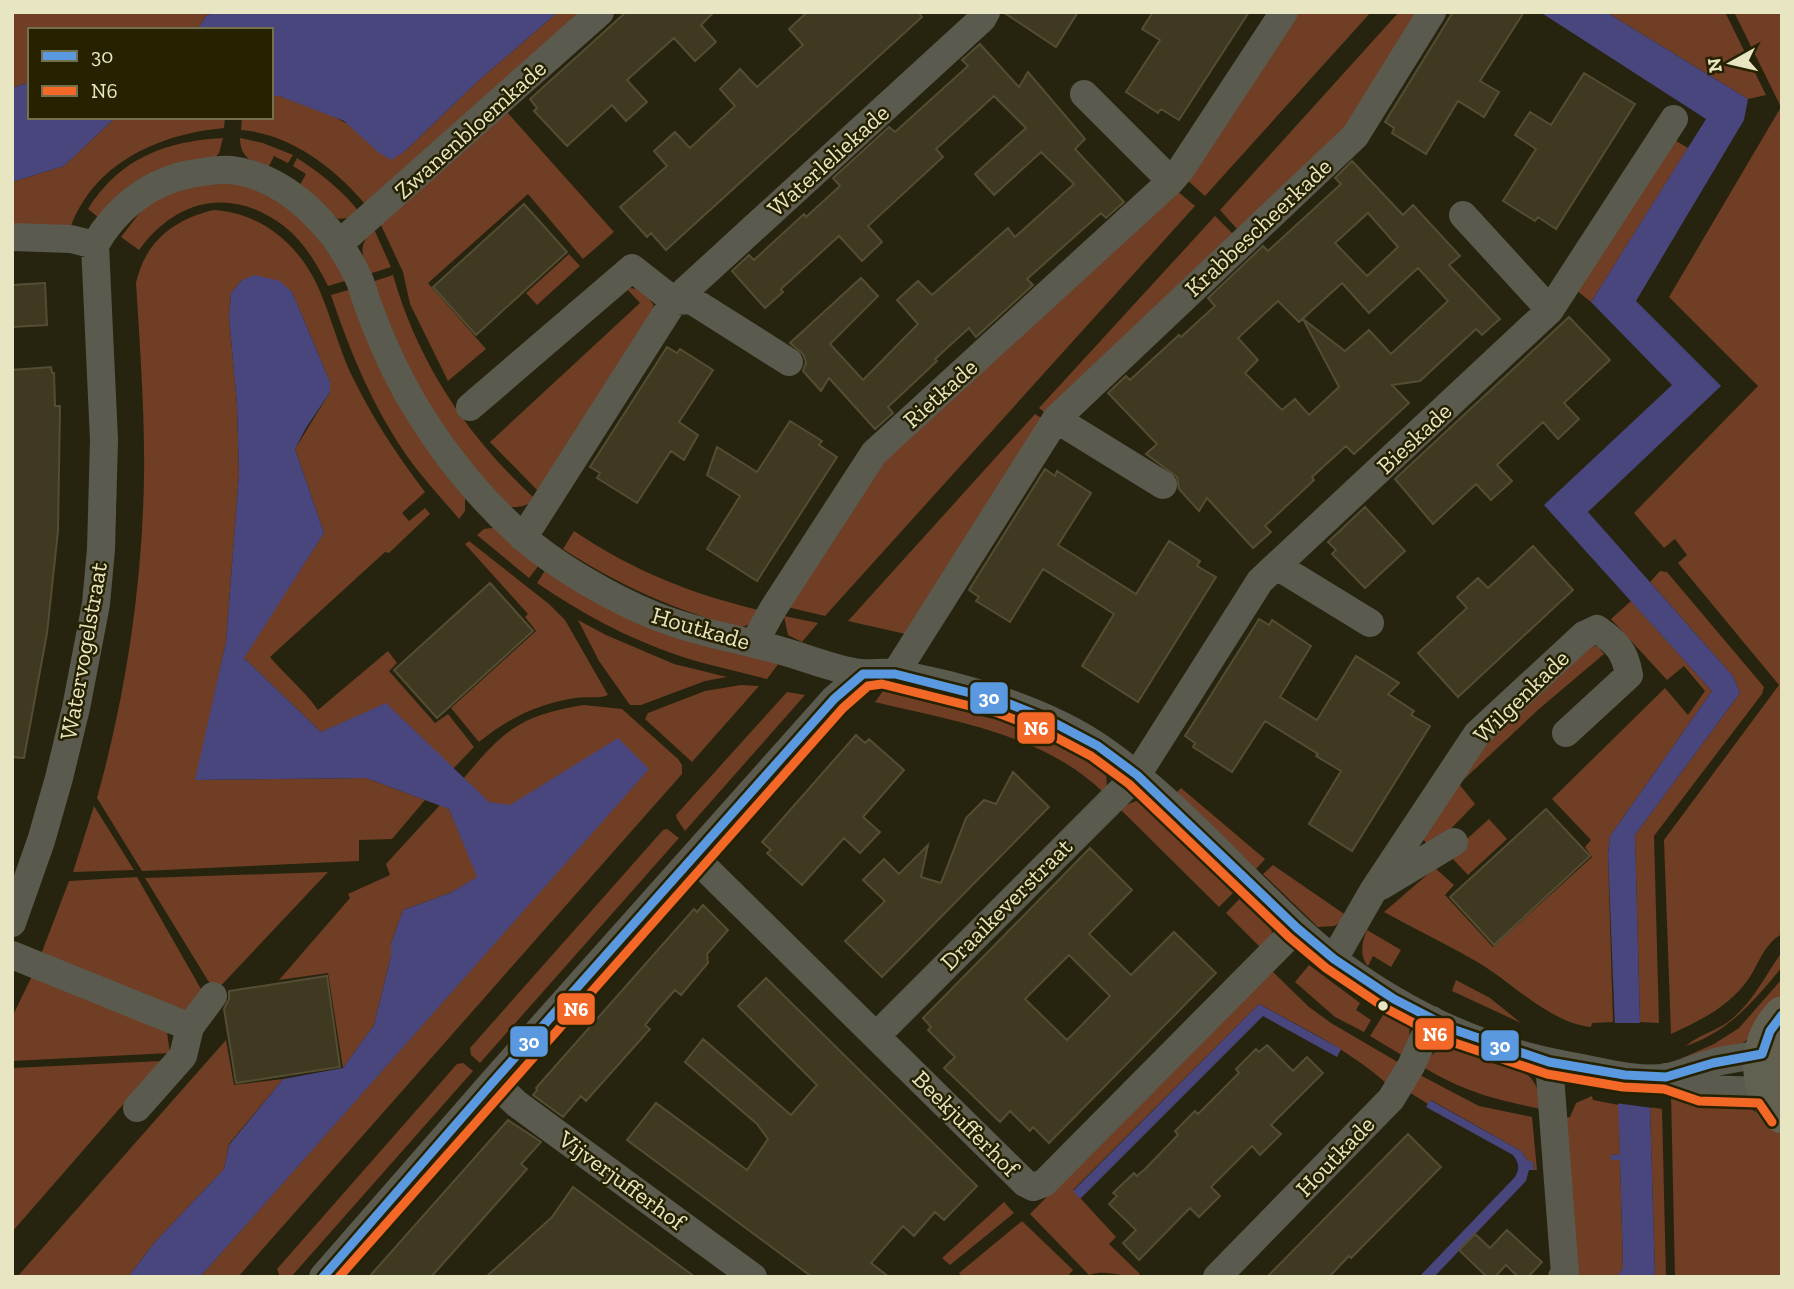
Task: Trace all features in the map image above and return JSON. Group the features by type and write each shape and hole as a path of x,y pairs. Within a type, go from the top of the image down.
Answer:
{"main road":[{"path":"1774,1103 1761,1066 1762,1054 1770,1031 1782,1015"}],"street":[{"name":"Zwanenbloemkade","path":"339,244 600,12"},
{"name":"Rietkade","path":"754,643 874,453 1171,180 1181,169 1284,12"},
{"name":"Krabbescheerkade","path":"895,674 1056,419 1355,136 1433,12"},
{"name":"Waterleliekade","path":"523,538 674,301 980,15"},
{"path":"1084,94 1171,180"},
{"name":"Bieskade","path":"1137,775 1260,581 1550,310 1674,118"},
{"name":"Houtkade","path":"95,245 104,229 119,212 150,188 179,176 229,170 255,176 295,197 328,228 360,281 394,366 427,425 474,488 523,538 577,575 654,616 863,674 895,674 1002,701 1047,719 1098,746 1137,775 1297,928 1334,959 1394,999 1452,1030 1549,1062 1663,1078 1702,1089 1774,1103"},
{"path":"1463,215 1550,310"},
{"path":"12,237 71,239 95,245"},
{"name":"Watervogelstraat","path":"12,923 59,778 76,709 96,604 101,549 104,440 95,245"},
{"path":"470,407 632,268 674,301 691,300 789,362"},
{"path":"1056,419 1163,485"},
{"path":"1277,566 1370,623"},
{"name":"Wilgenkade","path":"1334,959 1373,891 1477,734 1584,635 1597,629 1611,639 1626,656 1629,675 1566,733"},
{"path":"323,1277 834,699 847,685 863,674"},
{"name":"Draaikeverstraat","path":"877,1035 1137,775"},
{"name":"Wilgenkade","path":"1373,891 1454,842"},
{"name":"Beekjufferhof","path":"694,858 1033,1187 1044,1184 1297,928"},
{"path":"12,954 190,1027"},
{"path":"137,1108 183,1056 190,1027 213,996"},
{"name":"Houtkade","path":"1217,1277 1391,1100 1411,1066 1432,1020"},
{"name":"Houtkade","path":"1663,1078 1713,1063 1762,1054"},
{"path":"1549,1062 1566,1274 1563,1277"},
{"name":"Vijverjufferhof","path":"493,1082 517,1104 752,1277"}],"shaded area":[{"path":"12,12 215,12 206,16 198,28 28,28 28,83 12,88"},
{"path":"215,12 558,12 477,82 404,152 391,160 378,152 344,121 273,96 273,28 198,28 206,16"},
{"path":"558,12 587,12 369,209 344,181 313,157 278,139 241,130 242,119 273,119 273,96 279,96 328,114 404,152 477,82"},
{"path":"1293,12 1371,12 1205,196 1186,179"},
{"path":"1399,12 1423,12 1350,129 1239,231 1220,210"},
{"path":"1540,12 1606,12 1748,99 1744,120 1636,301 1721,386 1588,512 1733,676 1740,693 1635,835 1640,1022 1650,1107 1655,1277 1617,1277 1623,1268 1620,1160 1611,1160 1611,1155 1620,1154 1608,854 1610,836 1712,691 1544,505 1672,385 1591,302 1706,119"},
{"path":"1606,12 1725,12 1766,95 1748,99"},
{"path":"1734,12 1782,12 1782,934 1770,943 1747,981 1731,999 1702,1019 1671,1034 1664,840 1779,685 1678,563 1687,555 1675,539 1664,548 1634,513 1758,386 1669,297 1781,107"},
{"path":"28,83 28,119 114,119 64,166 12,182 12,88"},
{"path":"505,110 614,232 583,259 528,194 428,283 486,349 448,381 410,304 403,272 380,223"},
{"path":"114,119 225,119 224,128 176,137 131,156 95,186 70,229 12,229 12,182 64,166"},
{"path":"223,138 219,153 213,160 104,222 88,209 114,177 145,156 182,143"},
{"path":"240,138 263,143 293,155 288,163 274,156 268,168 245,155"},
{"path":"1671,138 1688,148 1591,302 1576,290"},
{"path":"297,158 332,183 361,214 338,219 300,185 306,174 293,166"},
{"path":"239,181 294,206 348,280 328,286 309,254 291,232 264,213 244,206 206,204 187,209 170,219 139,250 121,237 145,206 180,187"},
{"path":"1175,189 1195,206 825,616 787,607 881,460"},
{"path":"214,210 249,218 265,226 292,248 304,262 321,294 359,390 385,435 425,492 402,513 409,521 425,508 430,514 270,657 318,710 388,651 397,663 389,671 435,723 448,714 474,747 452,770 386,704 321,732 243,657 324,533 295,449 330,392 330,382 292,292 242,280 231,293 229,317 237,405 239,474 226,642 196,780 366,778 425,800 392,839 359,840 359,861 142,871 97,798 124,680 140,560 144,455 136,283 146,256 163,234 186,219"},
{"path":"1215,216 1234,235 1048,415 1039,408"},
{"path":"374,229 391,267 369,274 364,261 363,246"},
{"path":"569,254 580,266 537,305 526,293"},
{"path":"255,275 280,281 292,292 330,382 330,392 295,449 324,533 244,658 321,732 386,703 489,802 510,805 618,738 649,769 200,1277 128,1277 155,1242 224,1169 229,1145 283,1079 343,1068 374,1025 391,956 391,944 403,910 450,893 477,877 449,809 366,778 195,780 226,642 239,474 237,405 229,317 231,293 242,280"},
{"path":"393,275 416,338 448,397 488,450 535,499 529,504 509,507 478,474 418,390 372,282"},
{"path":"626,288 641,289 653,304 655,316 539,492 490,442 640,303"},
{"path":"352,289 465,492 465,511 459,519 407,456 363,379 331,295"},
{"path":"1035,414 1045,420 910,635 848,621"},
{"path":"484,529 503,530 542,561 529,578 477,535"},
{"path":"574,531 619,558 665,580 763,611 750,624 740,628 649,596 606,575 563,549"},
{"path":"469,541 549,604 565,620 608,695 575,698 536,708 501,726 479,742 451,708 536,631 525,617 528,614 465,544"},
{"path":"548,566 782,659 767,679 699,662 640,641 570,605 537,583"},
{"path":"1660,571 1667,572 1764,687 1762,694 1654,836 1659,1023 1640,1022 1635,835 1740,693 1733,676 1650,582"},
{"path":"1631,601 1712,691 1610,836 1608,854 1613,1022 1592,1023 1591,1027 1576,1024 1547,1011 1479,963 1384,912 1435,868 1454,885 1445,895 1493,947 1592,857 1585,847 1591,840 1552,799 1665,688 1688,715 1705,691 1684,666 1667,680 1611,619"},
{"path":"784,616 818,623 802,642 788,635"},
{"path":"578,620 674,664 727,677 705,681 641,705 630,705 599,661"},
{"path":"1592,645 1604,654 1539,709 1459,784 1475,804 1431,849 1419,834 1475,749"},
{"path":"741,685 759,686 692,762 645,719 648,713 705,691"},
{"path":"886,687 973,707 1056,737 1106,769 1107,789 1104,793 1080,773 1026,743 966,724 875,702"},
{"path":"787,692 805,695 685,831 676,815"},
{"path":"584,705 622,709 678,759 682,765 682,774 238,1277 200,1277 648,769 618,739 510,806 488,802 463,779 502,737 514,728 544,714"},
{"path":"1181,788 1265,859 1256,869 1177,792"},
{"path":"1136,801 1146,803 1237,889 1219,907 1119,808"},
{"path":"440,805 449,809 478,877 450,893 403,910 391,944 391,956 374,1025 343,1068 328,973 279,980 350,898 348,894 390,875 386,864"},
{"path":"94,806 134,870 73,872"},
{"path":"1489,819 1507,839 1468,875 1449,855"},
{"path":"667,829 679,838 480,1063 471,1055 470,1048 663,830"},
{"path":"1273,865 1350,918 1334,926 1318,927 1263,874"},
{"path":"328,872 215,992 145,878"},
{"path":"137,877 205,996 189,1017 40,957 69,881"},
{"path":"1243,895 1271,922 1272,936 1264,951 1226,913"},
{"path":"1367,930 1401,950 1391,967 1373,956 1368,966 1365,962 1362,948"},
{"path":"1782,952 1782,967 1739,1014 1715,1033 1686,1046 1737,1015"},
{"path":"1309,965 1360,1003 1356,1010 1371,1020 1364,1032 1335,1017 1295,982"},
{"path":"1271,970 1309,1007 1331,1023 1401,1064 1386,1083 1341,1050 1259,1004 1073,1190 1116,1237 1109,1244 1140,1274 1137,1277 1108,1273 1089,1275 1030,1214"},
{"path":"34,972 167,1032 170,1053 12,1061 12,1017"},
{"path":"1782,979 1782,1001 1748,1039 1721,1053 1680,1059 1714,1044 1739,1028"},
{"path":"1456,980 1490,998 1521,1023 1452,991"},
{"path":"1259,1004 1341,1049 1337,1057 1263,1016 1080,1199 1073,1191"},
{"path":"1385,1012 1409,1024 1410,1040 1405,1057 1370,1036"},
{"path":"226,1040 234,1085 283,1079 229,1144 224,1169 155,1242 128,1277 17,1277"},
{"path":"1451,1046 1521,1070 1536,1086 1541,1109 1480,1094 1423,1067 1434,1053"},
{"path":"161,1061 12,1232 12,1068"},
{"path":"463,1063 473,1071 291,1277 280,1277 277,1269 457,1064"},
{"path":"1418,1074 1479,1106 1532,1117 1537,1170 1534,1170 1533,1161 1528,1161 1521,1151 1431,1100 1428,1104 1409,1092"},
{"path":"1671,1094 1749,1107 1782,1132 1782,1277 1675,1277"},
{"path":"1592,1096 1593,1100 1619,1105 1620,1154 1611,1155 1612,1160 1620,1160 1623,1268 1617,1277 1577,1277 1563,1118 1570,1117 1576,1103"},
{"path":"1430,1100 1521,1151 1528,1161 1533,1161 1534,1170 1529,1170 1526,1181 1434,1277 1419,1277 1515,1177 1518,1168 1513,1155 1426,1107"},
{"path":"1650,1107 1662,1109 1666,1277 1655,1277"},
{"path":"1004,1202 1014,1213 950,1265 942,1258"},
{"path":"1022,1221 1073,1270 1067,1277 963,1277 959,1273"}],"pier":[{"path":"1610,1023 1644,1023 1653,1108 1615,1103"}],"building":[{"path":"626,12 714,12 701,25 716,42 695,61 674,38 627,80 647,102 626,121 612,105 567,146 534,111 537,108 530,99"},
{"path":"807,12 918,12 922,17 666,250 651,233 647,237 620,207 667,166 654,151 675,132 690,148 735,106 720,89 740,69 757,87 803,45 789,29"},
{"path":"1003,12 1078,12 1056,47"},
{"path":"1153,12 1249,12 1179,120 1161,109 1158,113 1126,92 1160,40 1142,29"},
{"path":"1453,12 1524,12 1480,81 1499,92 1484,117 1458,101 1426,154 1392,133 1394,128 1385,122"},
{"path":"980,44 1019,87 1028,72 1085,139 1075,149 1124,202 1106,218 1101,213 1027,279 1033,285 976,337 969,328 888,407 893,413 875,429 829,378 821,391 803,371 806,362 803,354 790,343 861,278 878,296 830,344 863,380 918,324 897,300 918,281 932,295 1008,228 1015,237 1074,184 1041,152 994,195 975,174 1026,128 994,96 936,149 943,157 868,226 882,242 862,261 839,236 781,289 783,292 765,308 732,271 749,255 754,260 804,214 806,217 840,186 833,178 889,127 895,132 968,66 962,60"},
{"path":"1584,73 1635,104 1556,229 1538,217 1535,221 1503,201 1536,149 1515,135 1530,112 1551,125"},
{"path":"1352,161 1403,215 1413,205 1460,256 1449,265 1500,319 1482,335 1476,329 1420,381 1392,385 1409,403 1354,454 1346,446 1312,477 1314,480 1265,526 1271,532 1253,548 1207,498 1199,511 1179,489 1177,477 1146,454 1157,444 1108,393 1126,376 1130,380 1215,306 1208,298 1263,246 1268,251 1341,184 1335,178","holes":["1368,213 1398,247 1367,276 1335,243","1418,268 1448,301 1391,354 1369,330 1345,351 1303,319 1339,387 1309,415 1295,399 1282,410 1245,373 1258,360 1238,338 1278,301 1299,322 1342,283 1369,313"]},
{"path":"524,204 567,252 476,335 433,287"},
{"path":"45,283 47,325 12,327 12,285"},
{"path":"1569,317 1610,360 1564,403 1579,419 1558,439 1543,422 1497,465 1512,481 1491,500 1476,484 1433,524 1395,479"},
{"path":"667,347 677,353 680,349 713,370 679,422 698,435 684,460 671,451 637,503 597,478 600,473 590,467"},
{"path":"51,367 54,373 55,406 60,406 58,531 47,633 24,758 12,757 12,370"},
{"path":"790,421 822,441 819,445 837,457 757,581 707,549 740,496 707,475 717,447 757,472"},
{"path":"1045,469 1055,476 1057,471 1091,493 1058,545 1136,594 1169,541 1200,561 1197,566 1216,577 1138,702 1082,666 1114,614 1043,569 1010,622 976,601 979,597 969,590"},
{"path":"1365,507 1405,551 1365,588 1332,554 1336,550 1328,542"},
{"path":"1533,546 1573,590 1458,697 1418,653 1467,608 1457,597 1478,578 1488,588"},
{"path":"490,583 533,631 437,718 394,670"},
{"path":"1259,619 1269,625 1272,620 1311,646 1280,697 1317,720 1356,656 1399,683 1388,694 1414,711 1411,715 1430,726 1352,851 1309,824 1341,771 1316,756 1318,754 1265,721 1232,772 1193,747 1195,743 1185,736"},
{"path":"856,735 865,743 869,739 904,770 863,817 880,832 860,853 844,838 802,885 767,853 771,850 762,842"},
{"path":"1013,772 1049,807 882,977 845,941 885,901 863,880 884,859 899,874 928,845 921,877 941,883 966,818 984,800 996,804"},
{"path":"1546,809 1590,856 1494,945 1450,897"},
{"path":"1090,848 1132,890 1089,934 1131,975 1174,932 1216,973 1049,1143 1033,1127 1030,1131 1010,1111 1000,1122 944,1068 955,1057 928,1030 931,1027 923,1018","holes":["1069,955 1110,996 1067,1040 1025,999"]},
{"path":"703,905 728,930 707,954 708,963 681,995 675,990 645,1025 650,1029 586,1101 581,1096 563,1117 533,1095 536,1088 694,909 697,912"},
{"path":"327,976 340,1067 236,1083 224,1009 229,999 229,991"},
{"path":"766,978 977,1186 944,1220 935,1212 914,1236 903,1226 871,1263 889,1277 812,1277 627,1140 656,1103 747,1170 768,1139 757,1124 685,1062 703,1039 791,1115 817,1085 738,1006"},
{"path":"1267,1045 1293,1071 1307,1057 1323,1073 1271,1125 1281,1134 1260,1155 1252,1146 1211,1187 1220,1196 1199,1217 1190,1208 1139,1260 1123,1243 1136,1230 1109,1204 1117,1196 1113,1193 1134,1173 1137,1176 1145,1169 1178,1135 1175,1131 1195,1111 1198,1114 1239,1073 1236,1069 1256,1049 1259,1052"},
{"path":"508,1120 541,1142 521,1164 527,1169 431,1277 369,1277"},
{"path":"1408,1134 1441,1167 1329,1277 1267,1277"},
{"path":"573,1187 695,1277 486,1277 552,1217"},
{"path":"1507,1230 1542,1262 1528,1277 1518,1277 1506,1265 1495,1277 1487,1277 1459,1250 1475,1234 1490,1248"}],"transit line":[{"name":"30","path":"323,1277 834,699 863,674 895,674 1002,701 1047,719 1098,746 1137,775 1297,928 1334,959 1394,999 1452,1029 1549,1062 1625,1075 1666,1077 1713,1063 1762,1054 1770,1031 1782,1015"},
{"name":"N6","path":"339,1277 843,708 868,686 882,684 998,713 1042,730 1091,756 1129,784 1289,937 1326,968 1387,1009 1446,1040 1547,1074 1623,1087 1664,1089 1699,1101 1759,1103 1772,1122"}]}
